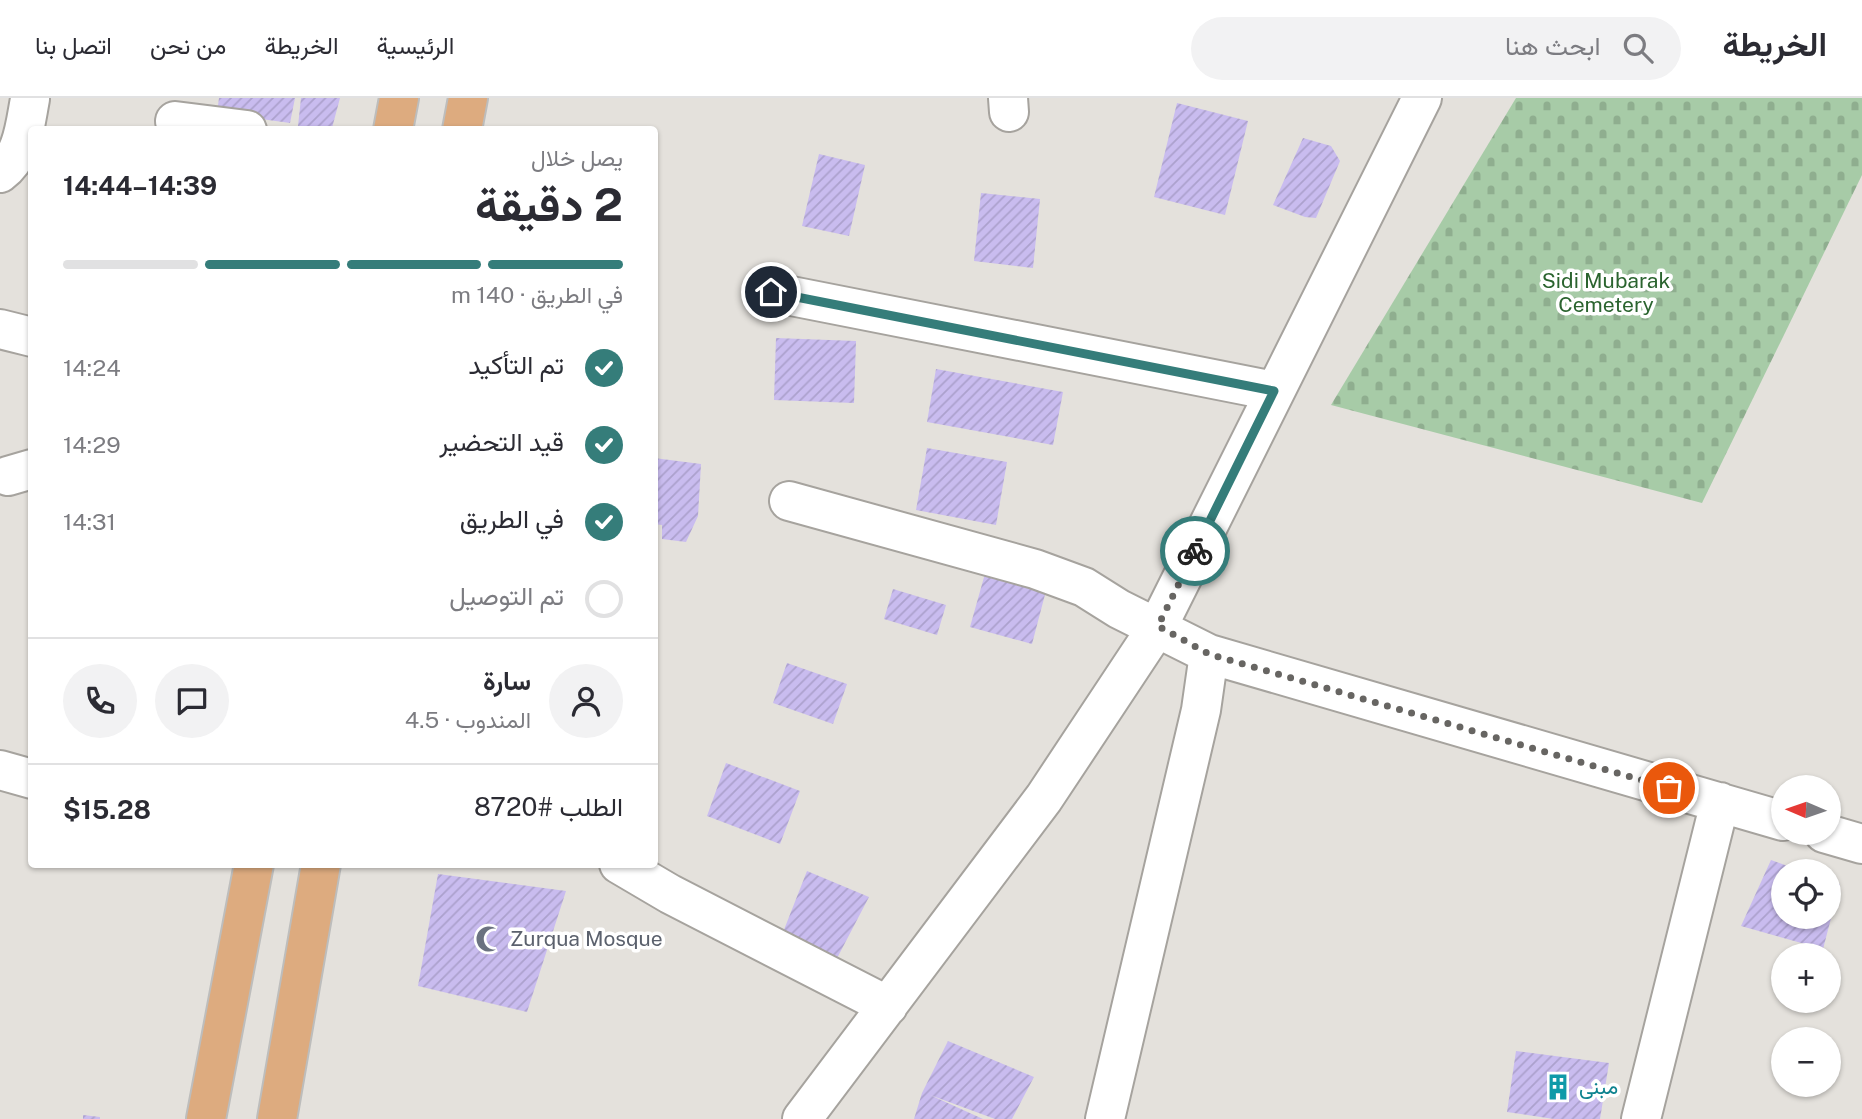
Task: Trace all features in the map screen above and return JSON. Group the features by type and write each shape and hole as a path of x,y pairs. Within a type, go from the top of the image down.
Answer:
{"main road":[{"path":"394,126 399,98"},
{"path":"462,126 468,98"},
{"path":"206,1119 253,868"},
{"path":"277,1119 320,868"}],"street":[{"path":"802,1119 1044,798 1158,626 1422,98"},
{"path":"0,173 8,167 21,145 30,99"},
{"path":"175,121 215,126"},
{"path":"771,292 1274,391"},
{"path":"0,329 28,336"},
{"path":"789,501 1035,569 1084,587 1119,609 1158,626 1209,654 1771,817"},
{"path":"1105,1119 1201,710 1209,654"},
{"path":"0,770 28,778"},
{"path":"1641,1119 1720,802"},
{"path":"1841,838 1862,844"},
{"path":"626,868 670,894 888,1006"}],"green space":[{"name":"Sidi Mubarak Cemetery","path":"1516,98 1862,98 1862,175 1702,503 1331,405"}],"building":[{"path":"219,98 295,98 290,123 217,113"},
{"path":"301,98 340,98 333,126 298,126"},
{"path":"1177,103 1248,121 1225,215 1154,197"},
{"path":"1303,138 1331,146 1340,161 1316,218 1305,217 1273,205"},
{"path":"819,154 865,165 849,236 802,226"},
{"path":"981,193 1040,199 1033,268 974,261"},
{"path":"776,338 856,341 854,403 774,400"},
{"path":"936,369 1063,392 1053,445 927,422"},
{"path":"927,448 1007,462 996,525 916,510"},
{"path":"658,459 701,464 698,516 686,542 662,539 662,525 658,524"},
{"path":"986,570 1047,587 1032,644 970,627"},
{"path":"893,589 946,605 937,635 884,619"},
{"path":"787,663 847,684 833,724 773,703"},
{"path":"726,763 800,791 780,844 707,816"},
{"path":"1771,860 1771,929 1828,929 1825,943 1802,943 1741,926"},
{"path":"807,871 869,897 834,964 780,940"},
{"name":"Zurqua Mosque","path":"438,874 566,891 527,1012 418,986"},
{"path":"948,1041 1034,1077 1012,1119 995,1119 930,1095 983,1119 914,1119 922,1093"},
{"name":"مبنى","path":"1516,1051 1609,1063 1600,1119 1554,1119 1507,1112"},
{"path":"83,1115 100,1117 100,1119 83,1119"}],"way so far":[{"path":"1195,551 1158,626 1209,654 1669,788"}],"place":[{"name":"Zurqua Mosque","path":"489,939"},
{"name":"مبنى","path":"1558,1087"}],"route":[{"path":"771,292 1274,391 1195,551"}]}
